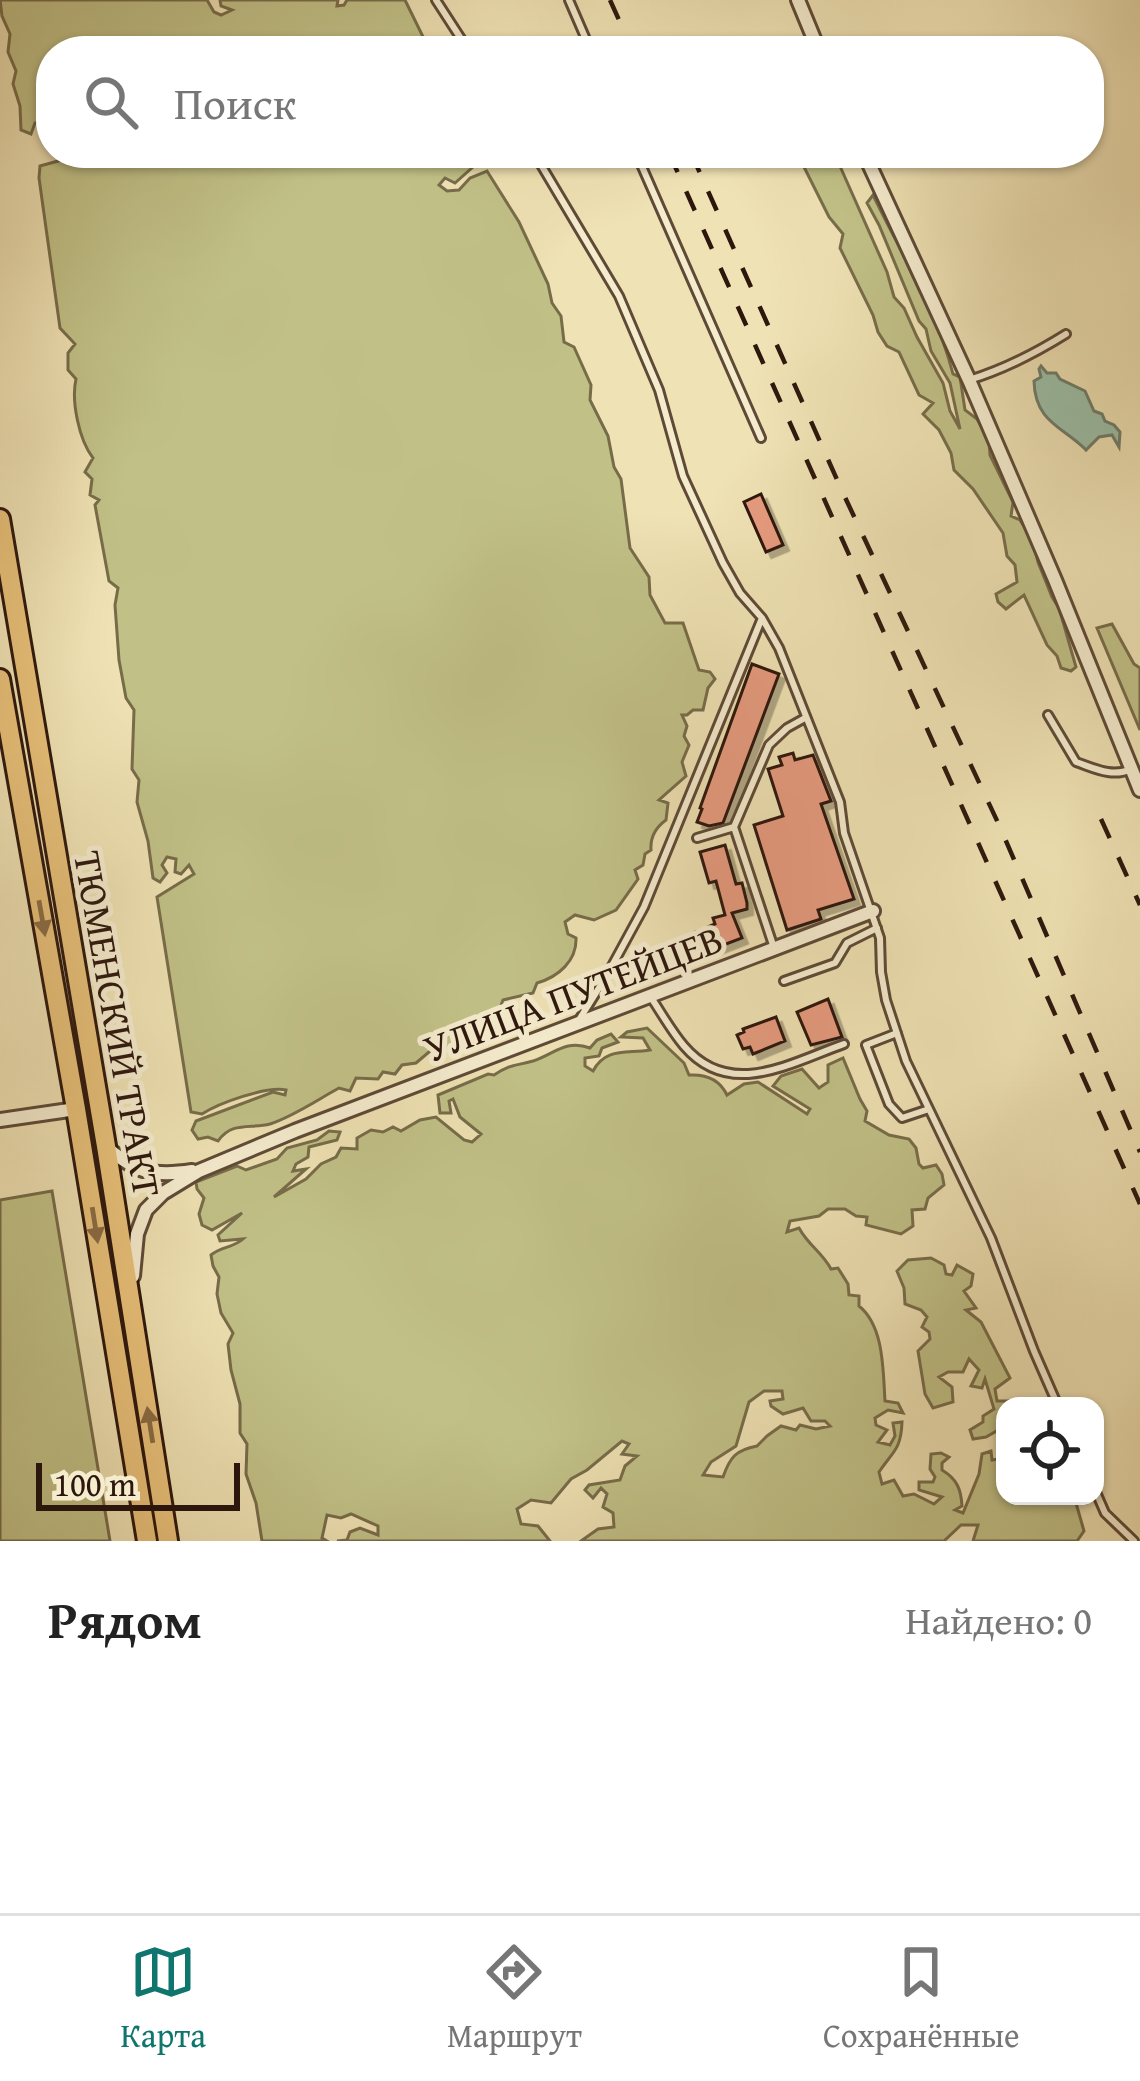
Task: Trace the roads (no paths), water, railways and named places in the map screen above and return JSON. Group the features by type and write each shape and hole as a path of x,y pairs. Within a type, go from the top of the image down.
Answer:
{"main road":[{"name":"ТЮМЕНСКИЙ ТРАКТ","path":"0,519 168,1541"},
{"name":"ТЮМЕНСКИЙ ТРАКТ","path":"0,679 147,1541"}],"street":[{"path":"798,0 813,36"},
{"path":"871,168 970,380 1139,788"},
{"name":"УЛИЦА ПУТЕЙЦЕВ","path":"199,1171 295,1130 873,911"},
{"path":"0,1120 76,1109"},
{"path":"106,1147 146,1172 199,1171"},
{"path":"132,1309 134,1252 146,1210 163,1193 199,1171"}],"lane":[{"path":"436,0 459,36"},
{"path":"568,0 584,36"},
{"path":"543,168 619,296 658,390 683,476 723,562 779,648 840,802 844,833 878,928 886,1000 906,1061 991,1238 1054,1397"},
{"path":"643,168 761,438"},
{"path":"970,380 998,371 1066,334"},
{"path":"577,1023 644,907 762,618"},
{"path":"1048,715 1076,762 1108,772 1131,769"},
{"path":"774,948 734,827 769,745 805,718"},
{"path":"697,838 734,827"},
{"path":"784,982 835,963 848,943 878,928"},
{"path":"650,996 682,1045 722,1073 756,1074 844,1043"},
{"path":"897,1033 866,1046 889,1104 902,1118 929,1108"},
{"path":"1101,1505 1134,1541"}],"railway":[{"path":"610,0 626,36"},
{"path":"676,168 1140,1204"},
{"path":"698,168 1000,827 1140,1152"},
{"path":"1101,819 1140,905"}]}
